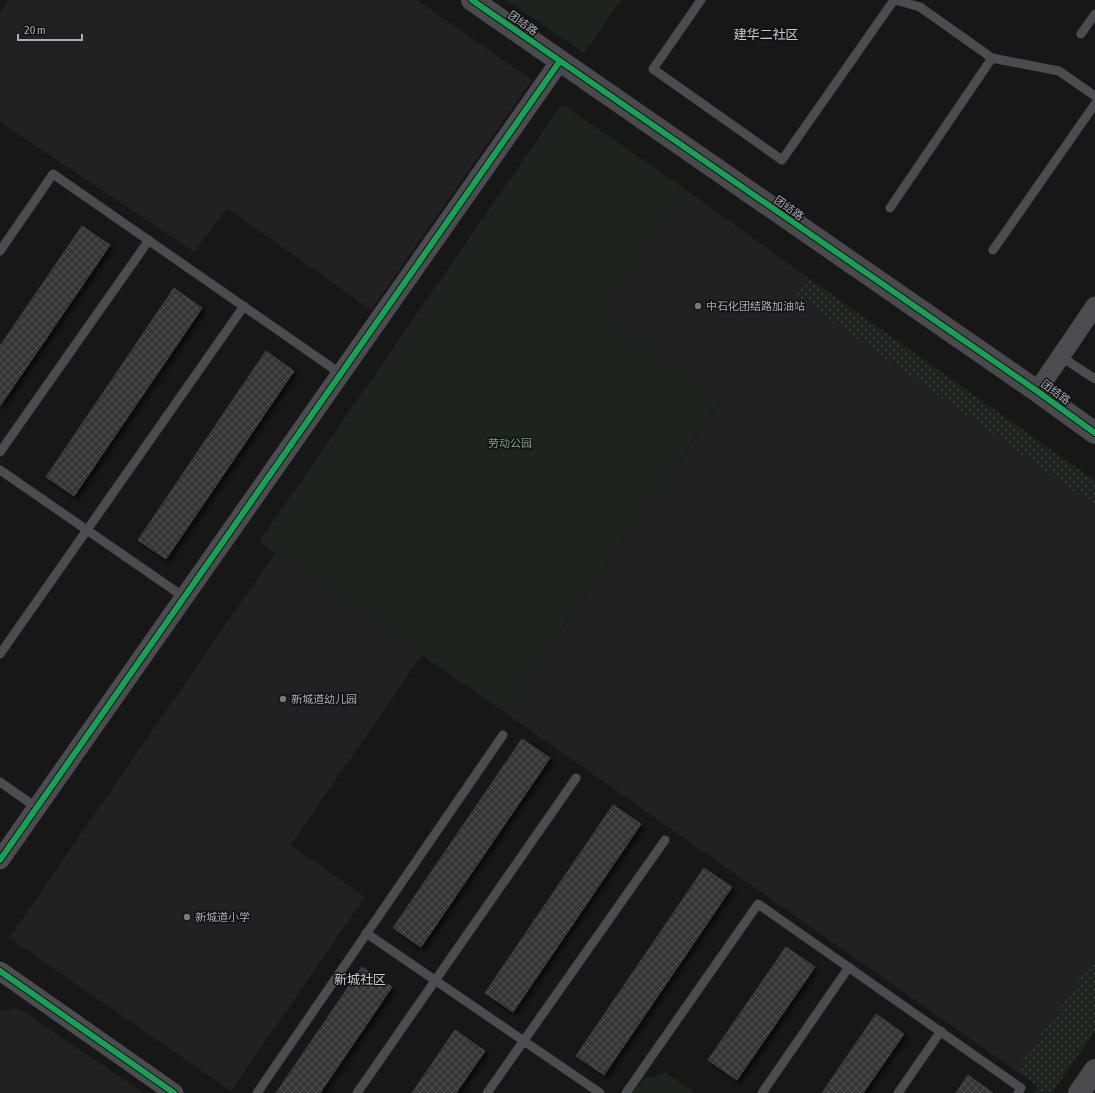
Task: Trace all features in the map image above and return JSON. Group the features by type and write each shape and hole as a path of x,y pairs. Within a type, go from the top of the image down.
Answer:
{"street":[{"name":"团结路","path":"472,0 1095,433"},
{"path":"0,860 560,61"},
{"path":"1036,391 1095,306"},
{"path":"0,971 174,1093"},
{"path":"1079,1093 1095,1070"}],"lane":[{"path":"701,0 653,69 782,160 894,0 920,7 992,58 1059,71 1095,96"},
{"path":"1081,34 1095,14"},
{"path":"890,208 992,58"},
{"path":"993,250 1095,104"},
{"path":"0,251 53,174 341,374"},
{"path":"0,452 149,240"},
{"path":"0,654 244,306"},
{"path":"1060,356 1095,379"},
{"path":"0,470 184,597"},
{"path":"257,1093 503,735"},
{"path":"357,1093 576,778"},
{"path":"0,782 37,808"},
{"path":"487,1093 665,840"},
{"path":"626,1093 758,904 1021,1088 1018,1093"},
{"path":"366,933 600,1093"},
{"path":"762,1093 849,967"},
{"path":"898,1093 941,1031"}],"shaded area":[{"path":"9,0 417,0 532,80 371,310 227,208 194,252 0,122 0,13"},
{"path":"688,191 807,277 795,295 1095,506 1095,957 1016,1071 504,712 721,401 600,316"},
{"name":"新城道小学","path":"275,553 422,655 291,845 365,897 231,1091 9,938"},
{"path":"18,1008 144,1093 0,1093 0,1011"}],"green space":[{"path":"506,0 621,0 584,53"},
{"name":"劳动公园","path":"562,104 688,191 601,316 721,400 504,712 259,542"},
{"path":"807,277 1095,481 1095,506 795,295"},
{"path":"1095,957 1095,1031 1052,1093 1033,1093 1038,1086 1016,1071"},
{"path":"665,1072 695,1093 632,1093 644,1079"}],"building":[{"path":"82,226 110,245 0,406 0,346"},
{"path":"174,288 202,308 74,496 46,477"},
{"path":"266,351 294,371 166,559 138,540"},
{"path":"522,739 550,758 421,947 393,928"},
{"path":"613,805 641,824 513,1012 485,993"},
{"path":"704,868 732,887 604,1075 576,1056"},
{"path":"786,947 815,967 737,1080 708,1060"},
{"path":"362,967 392,987 320,1093 276,1093"},
{"path":"876,1014 904,1034 863,1093 822,1093"},
{"path":"455,1030 485,1051 456,1093 412,1093"},
{"path":"968,1075 993,1093 956,1093"}],"cycle path":[{"path":"472,0 1037,391 1095,433"},
{"path":"0,860 560,61"},
{"path":"0,971 174,1093"}],"place":[{"name":"中石化团结路加油站","path":"698,306"},
{"name":"新城道幼儿园","path":"283,699"},
{"name":"新城道小学","path":"187,917"}],"district":[{"name":"建华二社区","path":"766,34"},
{"name":"新城社区","path":"360,979"}]}
